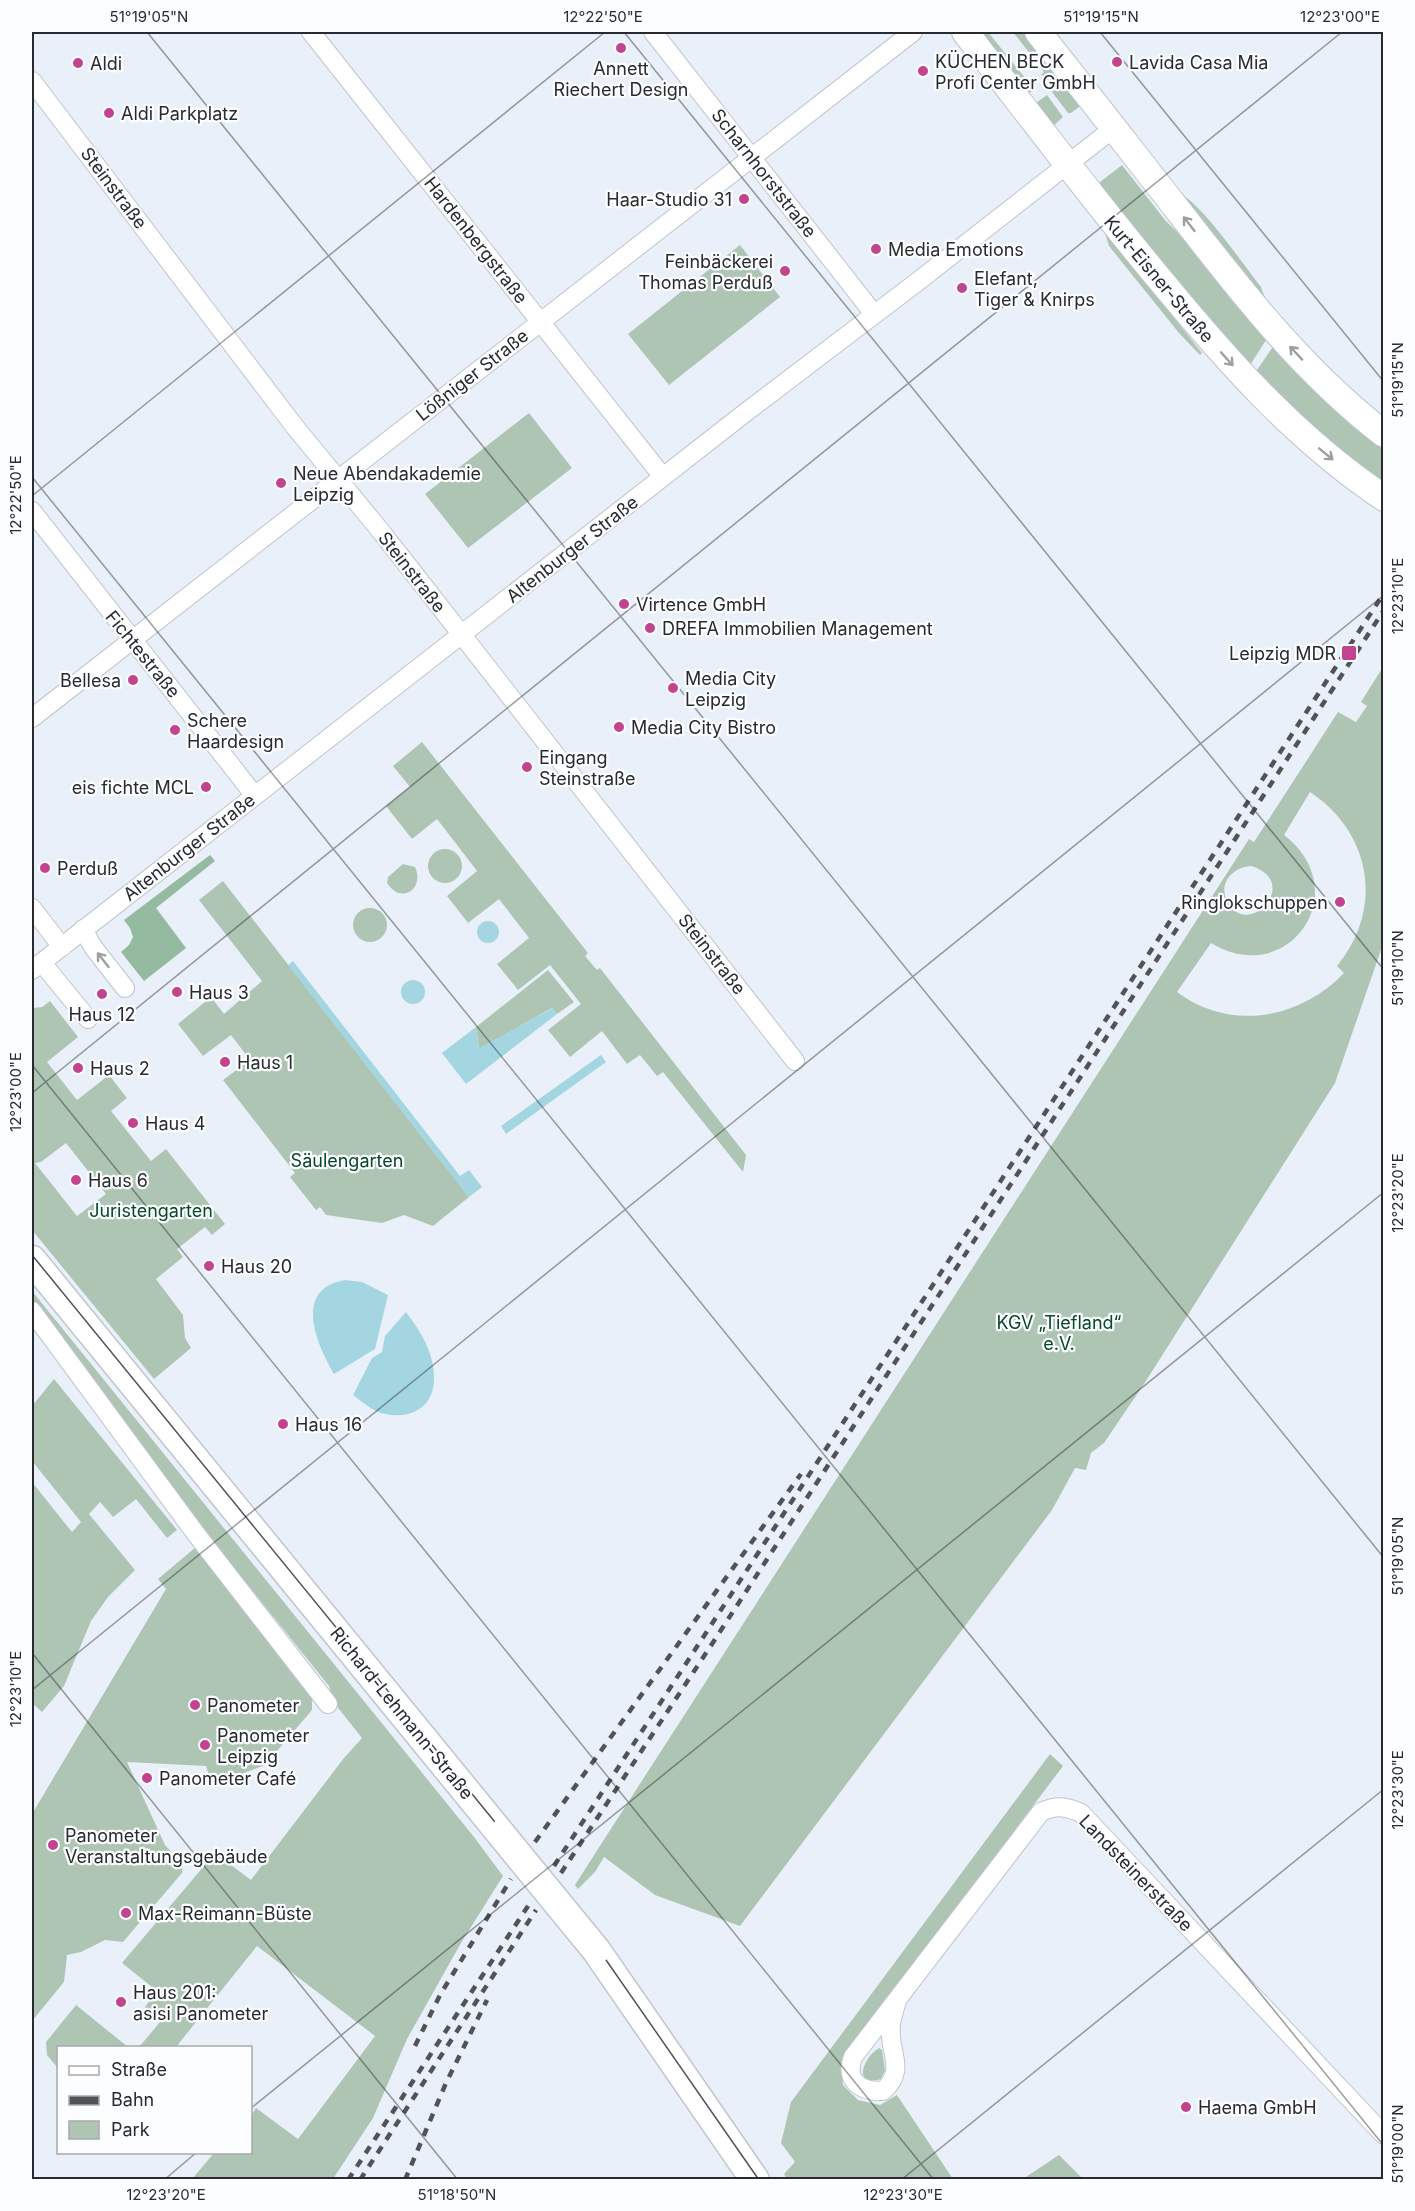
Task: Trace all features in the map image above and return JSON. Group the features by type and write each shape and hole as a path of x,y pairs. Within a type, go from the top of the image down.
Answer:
{"main road":[{"name":"Kurt-Eisner-Straße","path":"964,32 1161,282 1246,380 1297,430 1383,498"},
{"path":"1038,32 1215,258 1277,332 1326,384 1383,434"},
{"name":"Richard-Lehmann-Straße","path":"32,1260 596,1950 755,2180"}],"street":[{"name":"Hardenbergstraße","path":"311,32 663,477"},
{"name":"Scharnhorststraße","path":"653,32 874,314"},
{"name":"Lößniger Straße","path":"32,718 913,32"},
{"name":"Steinstraße","path":"32,81 295,427 795,1061"},
{"name":"Altenburger Straße","path":"37,967 663,477 1114,128"},
{"name":"Fichtestraße","path":"32,512 255,796"},
{"path":"32,908 62,947"},
{"path":"83,929 93,947 125,988"},
{"path":"37,967 88,1019"},
{"path":"32,1311 196,1534 328,1704"},
{"name":"Landsteinerstraße","path":"897,2001 1041,1812 1053,1806 1065,1806 1080,1812 1383,2135"}],"green space":[{"path":"975,32 988,32 1030,84 1034,81 1035,89 1029,93 1025,92"},
{"path":"1013,32 1027,32 1057,73 1049,79 1041,75 1044,72"},
{"path":"1065,85 1083,104 1071,113 1068,113 1052,92"},
{"path":"1047,95 1063,117 1051,128 1036,103"},
{"path":"1122,165 1165,220 1199,254 1268,337 1247,370 1095,186"},
{"path":"1181,194 1201,211 1223,236 1261,287 1265,298"},
{"path":"1104,230 1202,353 1200,355 1179,333 1109,246"},
{"path":"740,245 780,297 669,385 628,334"},
{"path":"1274,345 1383,445 1383,488 1253,376"},
{"path":"529,413 572,468 468,548 425,494"},
{"name":"KGV „Tiefland“ e.V.","path":"1383,667 1383,944 1335,1083 1144,1384 1104,1443 1091,1453 1086,1470 1075,1468 1052,1510 740,1926 655,1895 604,1857 595,1872 578,1889 575,1885 596,1852 1249,839 1254,842 1338,712 1356,722 1367,706 1361,702","holes":["1310,792 1331,809 1347,828 1358,850 1364,873 1365,897 1361,921 1352,944 1337,966 1344,973 1326,989 1307,1001 1286,1010 1264,1015 1242,1016 1198,1005 1177,992 1211,943 1239,954 1265,954 1287,944 1304,928 1313,906 1314,882 1305,858 1284,835","1251,866 1266,874 1272,884 1272,895 1266,905 1257,912 1246,915 1236,912 1227,901 1224,888 1233,873 1238,869"]},
{"path":"422,742 588,953 585,956 597,970 600,968 746,1155 743,1172 663,1072 657,1076 640,1055 627,1064 602,1031 570,1057 548,1030 581,1004 550,965 518,990 497,964 529,938 499,899 468,923 447,896 477,871 437,819 412,839 386,806 410,787 393,766"},
{"path":"445,849 457,854 462,866 457,878 445,883 433,878 428,866 433,854"},
{"path":"210,855 215,861 156,908 186,948 144,981 121,952 129,945 133,937 124,920"},
{"path":"403,864 415,867 417,882 410,892 399,893 387,883 388,877"},
{"name":"Säulengarten","path":"223,881 469,1197 433,1226 404,1215 382,1223 326,1215 320,1207 316,1210 290,1177 295,1173 223,1080 250,1060 231,1035 203,1056 178,1024 211,997 224,1014 262,981 199,900"},
{"path":"370,908 382,913 387,925 382,937 370,942 358,937 353,925 358,913"},
{"path":"548,970 574,1002 557,1014 552,1008 479,1049 476,1027"},
{"name":"Juristengarten","path":"50,1001 78,1037 47,1062 77,1100 109,1075 127,1098 111,1111 151,1161 166,1149 225,1224 212,1235 205,1227 177,1249 183,1257 156,1279 183,1315 185,1338 191,1348 154,1379 32,1230 32,1008 42,1007","holes":["66,1143 106,1194 77,1216 35,1163 41,1162"]},
{"path":"32,1291 474,1837 503,1876 461,1943 407,2039 373,2118 333,2179 192,2179 213,2154 252,2154 252,2114 256,2108 298,2139 375,2036 257,1946 177,2046 140,2046 161,2021 145,2007 157,1991 122,1963 215,1853 251,1880 344,1758 362,1738 335,1704 329,1686 234,1568 32,1300"},
{"path":"54,1379 177,1530 167,1538 136,1499 113,1517 100,1502 89,1514 135,1570 108,1597 91,1621 64,1686 42,1712 32,1703 32,1482 72,1532 81,1522 32,1461 32,1406"},
{"path":"196,1547 312,1689 312,1710 265,1765 212,1785 206,1766 127,1762 165,1845 183,1864 182,1873 123,1942 105,1940 81,1952 67,1955 64,1982 32,2021 32,1814 166,1589 158,1579"},
{"path":"1050,1754 1063,1766 849,2050 841,2066 843,2085 858,2100 880,2105 897,2095 953,2179 787,2179 784,2174 795,2162 781,2143 791,2102"},
{"path":"76,2005 127,2046 57,2046 57,2067 47,2055 46,2042"},
{"path":"879,2048 882,2050 885,2070 881,2079 872,2081 863,2076 863,2070 868,2058"},
{"path":"1059,2155 1083,2179 1023,2179"}],"water":[{"path":"488,921 496,924 499,932 496,940 488,943 480,940 477,932 480,924"},
{"path":"293,961 460,1176 469,1170 482,1187 469,1197 288,965"},
{"path":"413,980 422,983 425,992 422,1001 413,1004 404,1001 401,992 404,983"},
{"path":"553,1008 557,1014 466,1084 442,1053 476,1027 479,1048"},
{"path":"601,1055 606,1062 506,1134 501,1126"},
{"path":"345,1280 362,1282 388,1295 375,1349 334,1374 316,1334 313,1320 314,1306 319,1294 329,1285"},
{"path":"406,1312 422,1335 430,1352 434,1370 432,1391 428,1400 415,1412 386,1414 376,1411 353,1395 372,1358 382,1352 385,1336"}],"tram line":[{"path":"32,1255 597,1947 759,2180"}],"railway":[{"path":"554,1866 1384,593"},
{"path":"561,1873 1384,610"},
{"path":"535,1842 801,1474"},
{"path":"415,2046 440,1995 511,1879"},
{"path":"348,2180 530,1903"},
{"path":"360,2180 536,1910"},
{"path":"405,2180 446,2083 487,2000"}],"place":[{"name":"Annett Riechert Design","path":"621,48"},
{"name":"Lavida Casa Mia","path":"1117,62"},
{"name":"Aldi","path":"78,63"},
{"name":"KÜCHEN BECK Profi Center GmbH","path":"923,71"},
{"name":"Aldi Parkplatz","path":"109,113"},
{"name":"Haar-Studio 31","path":"744,199"},
{"name":"Media Emotions","path":"876,249"},
{"name":"Feinbäckerei Thomas Perduß","path":"785,271"},
{"name":"Elefant, Tiger & Knirps","path":"962,288"},
{"name":"Neue Abendakademie Leipzig","path":"281,483"},
{"name":"Virtence GmbH","path":"624,604"},
{"name":"DREFA Immobilien Management","path":"650,628"},
{"name":"Leipzig MDR","path":"1349,653"},
{"name":"Bellesa","path":"133,680"},
{"name":"Media City Leipzig","path":"673,688"},
{"name":"Media City Bistro","path":"619,727"},
{"name":"Schere Haardesign","path":"175,730"},
{"name":"Eingang Steinstraße","path":"527,767"},
{"name":"eis fichte MCL","path":"206,787"},
{"name":"Perduß","path":"45,868"},
{"name":"Ringlokschuppen","path":"1340,902"},
{"name":"Haus 3","path":"177,992"},
{"name":"Haus 12","path":"102,994"},
{"name":"Haus 1","path":"225,1062"},
{"name":"Haus 2","path":"78,1068"},
{"name":"Haus 4","path":"133,1123"},
{"name":"Haus 6","path":"76,1180"},
{"name":"Haus 20","path":"209,1266"},
{"name":"Haus 16","path":"283,1424"},
{"name":"Panometer","path":"195,1705"},
{"name":"Panometer Leipzig","path":"205,1745"},
{"name":"Panometer Café","path":"147,1778"},
{"name":"Panometer Veranstaltungsgebäude","path":"53,1845"},
{"name":"Max-Reimann-Büste","path":"126,1913"},
{"name":"Haus 201: asisi Panometer","path":"121,2002"},
{"name":"Haema GmbH","path":"1186,2107"}]}
